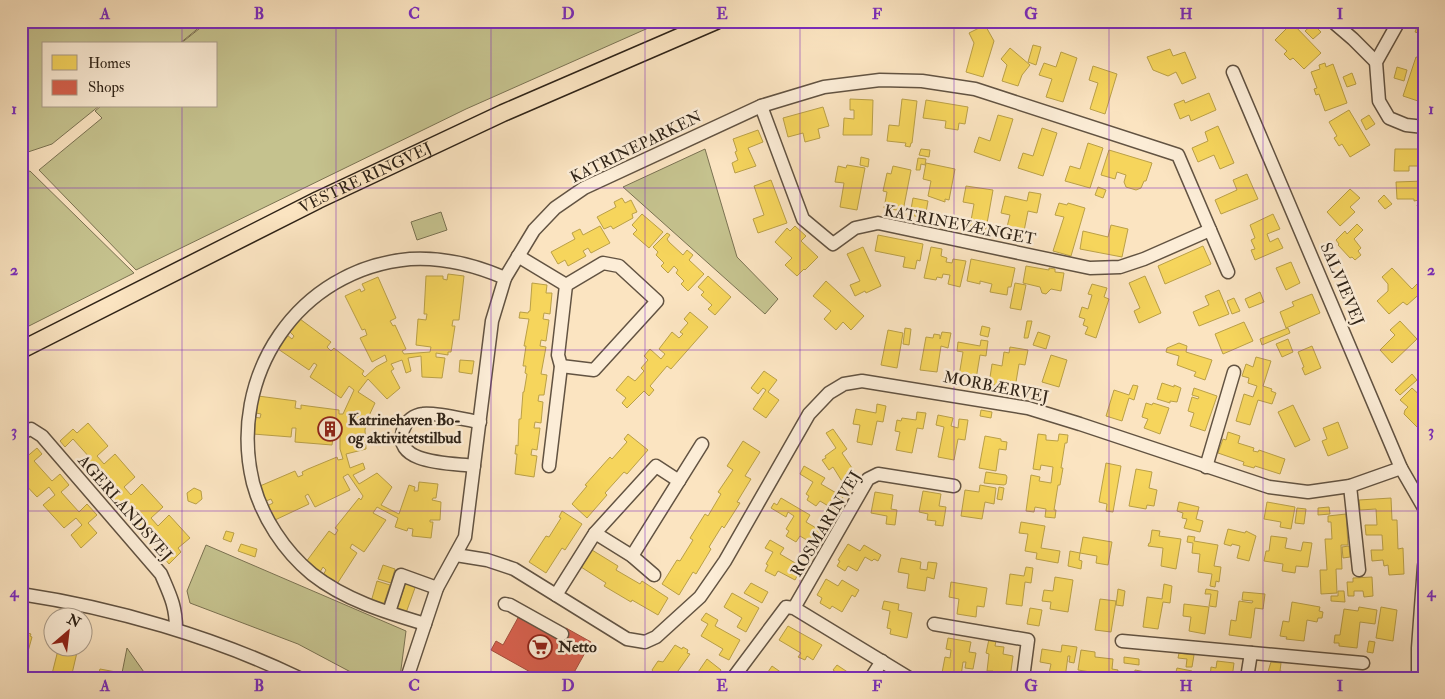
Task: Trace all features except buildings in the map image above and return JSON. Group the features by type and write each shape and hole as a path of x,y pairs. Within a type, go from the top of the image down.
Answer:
{"main road":[{"name":"VESTRE RINGVEJ","path":"21,350 318,200 503,113 716,21"}],"street":[{"path":"1332,21 1376,62"},
{"path":"1399,21 1376,62 1379,101 1389,118 1406,125 1424,127"},
{"name":"SALVIEVEJ","path":"1232,72 1401,468 1424,508"},
{"path":"761,106 824,87 880,80 922,81 975,89 1178,155 1228,272"},
{"name":"KATRINEVÆNGET","path":"761,106 803,219 832,244 855,228 878,223 1090,268 1105,268 1120,267 1144,259 1210,230"},
{"name":"KATRINEPARKEN","path":"407,678 437,588 465,537 492,321 505,278 534,230 555,208 584,188 761,106"},
{"path":"518,256 566,285"},
{"path":"425,624 353,599 331,587 299,562 278,536 265,515 256,492 250,468 247,444 248,419 252,395 259,372 270,349 294,316 318,294 362,270 385,263 434,259 459,262 482,268 505,278"},
{"path":"561,366 594,370 657,301 619,266 603,263 566,285"},
{"path":"549,466 561,366 558,355 566,285"},
{"path":"1206,467 1234,372"},
{"name":"MORBÆRVEJ","path":"556,595 628,639 646,642 656,637 700,597 725,561 809,414 829,393 844,384 862,381 885,383 1028,408 1269,487 1308,492 1350,486 1401,468"},
{"path":"474,466 422,460 412,456 402,440 403,430 407,422 415,416 424,414 480,422"},
{"name":"AGERLANDSVEJ","path":"21,432 31,429 42,436 160,574 176,612 176,630"},
{"path":"632,556 702,444"},
{"path":"456,555 487,560 514,569 556,595 595,532 656,466 679,481"},
{"name":"ROSMARINVEJ","path":"733,678 786,607 794,608 868,479 878,474 954,486"},
{"path":"1350,486 1359,570"},
{"path":"595,532 632,556 654,575"},
{"path":"1418,678 1418,648 1424,566"},
{"path":"390,609 401,575 437,588"},
{"path":"21,594 100,609 176,630 277,667 299,678"},
{"path":"504,604 510,605 562,634"},
{"path":"794,608 909,678"},
{"path":"934,624 1028,640 1023,678"},
{"path":"1122,641 1363,664"},
{"path":"1247,678 1251,653"},
{"path":"870,678 882,661"}],"shaded area":[{"path":"21,21 207,21 181,42 42,42 42,108 97,108 52,144 28,152 21,145"},
{"path":"209,21 664,21 466,109 136,270 39,170 102,118 95,111 99,108 218,108 218,42 183,42"},
{"path":"705,149 737,257 778,299 765,314 623,187"},
{"path":"30,171 134,273 21,330 21,174"},
{"path":"441,212 447,230 417,240 411,222"},
{"path":"206,545 406,631 400,677 362,678 298,644 190,603 187,591"},
{"path":"127,648 146,675 144,678 121,678"}],"place":[{"name":"Katrinehaven Bo- og aktivitetstilbud","path":"330,429"},
{"name":"Netto","path":"540,647"}]}
